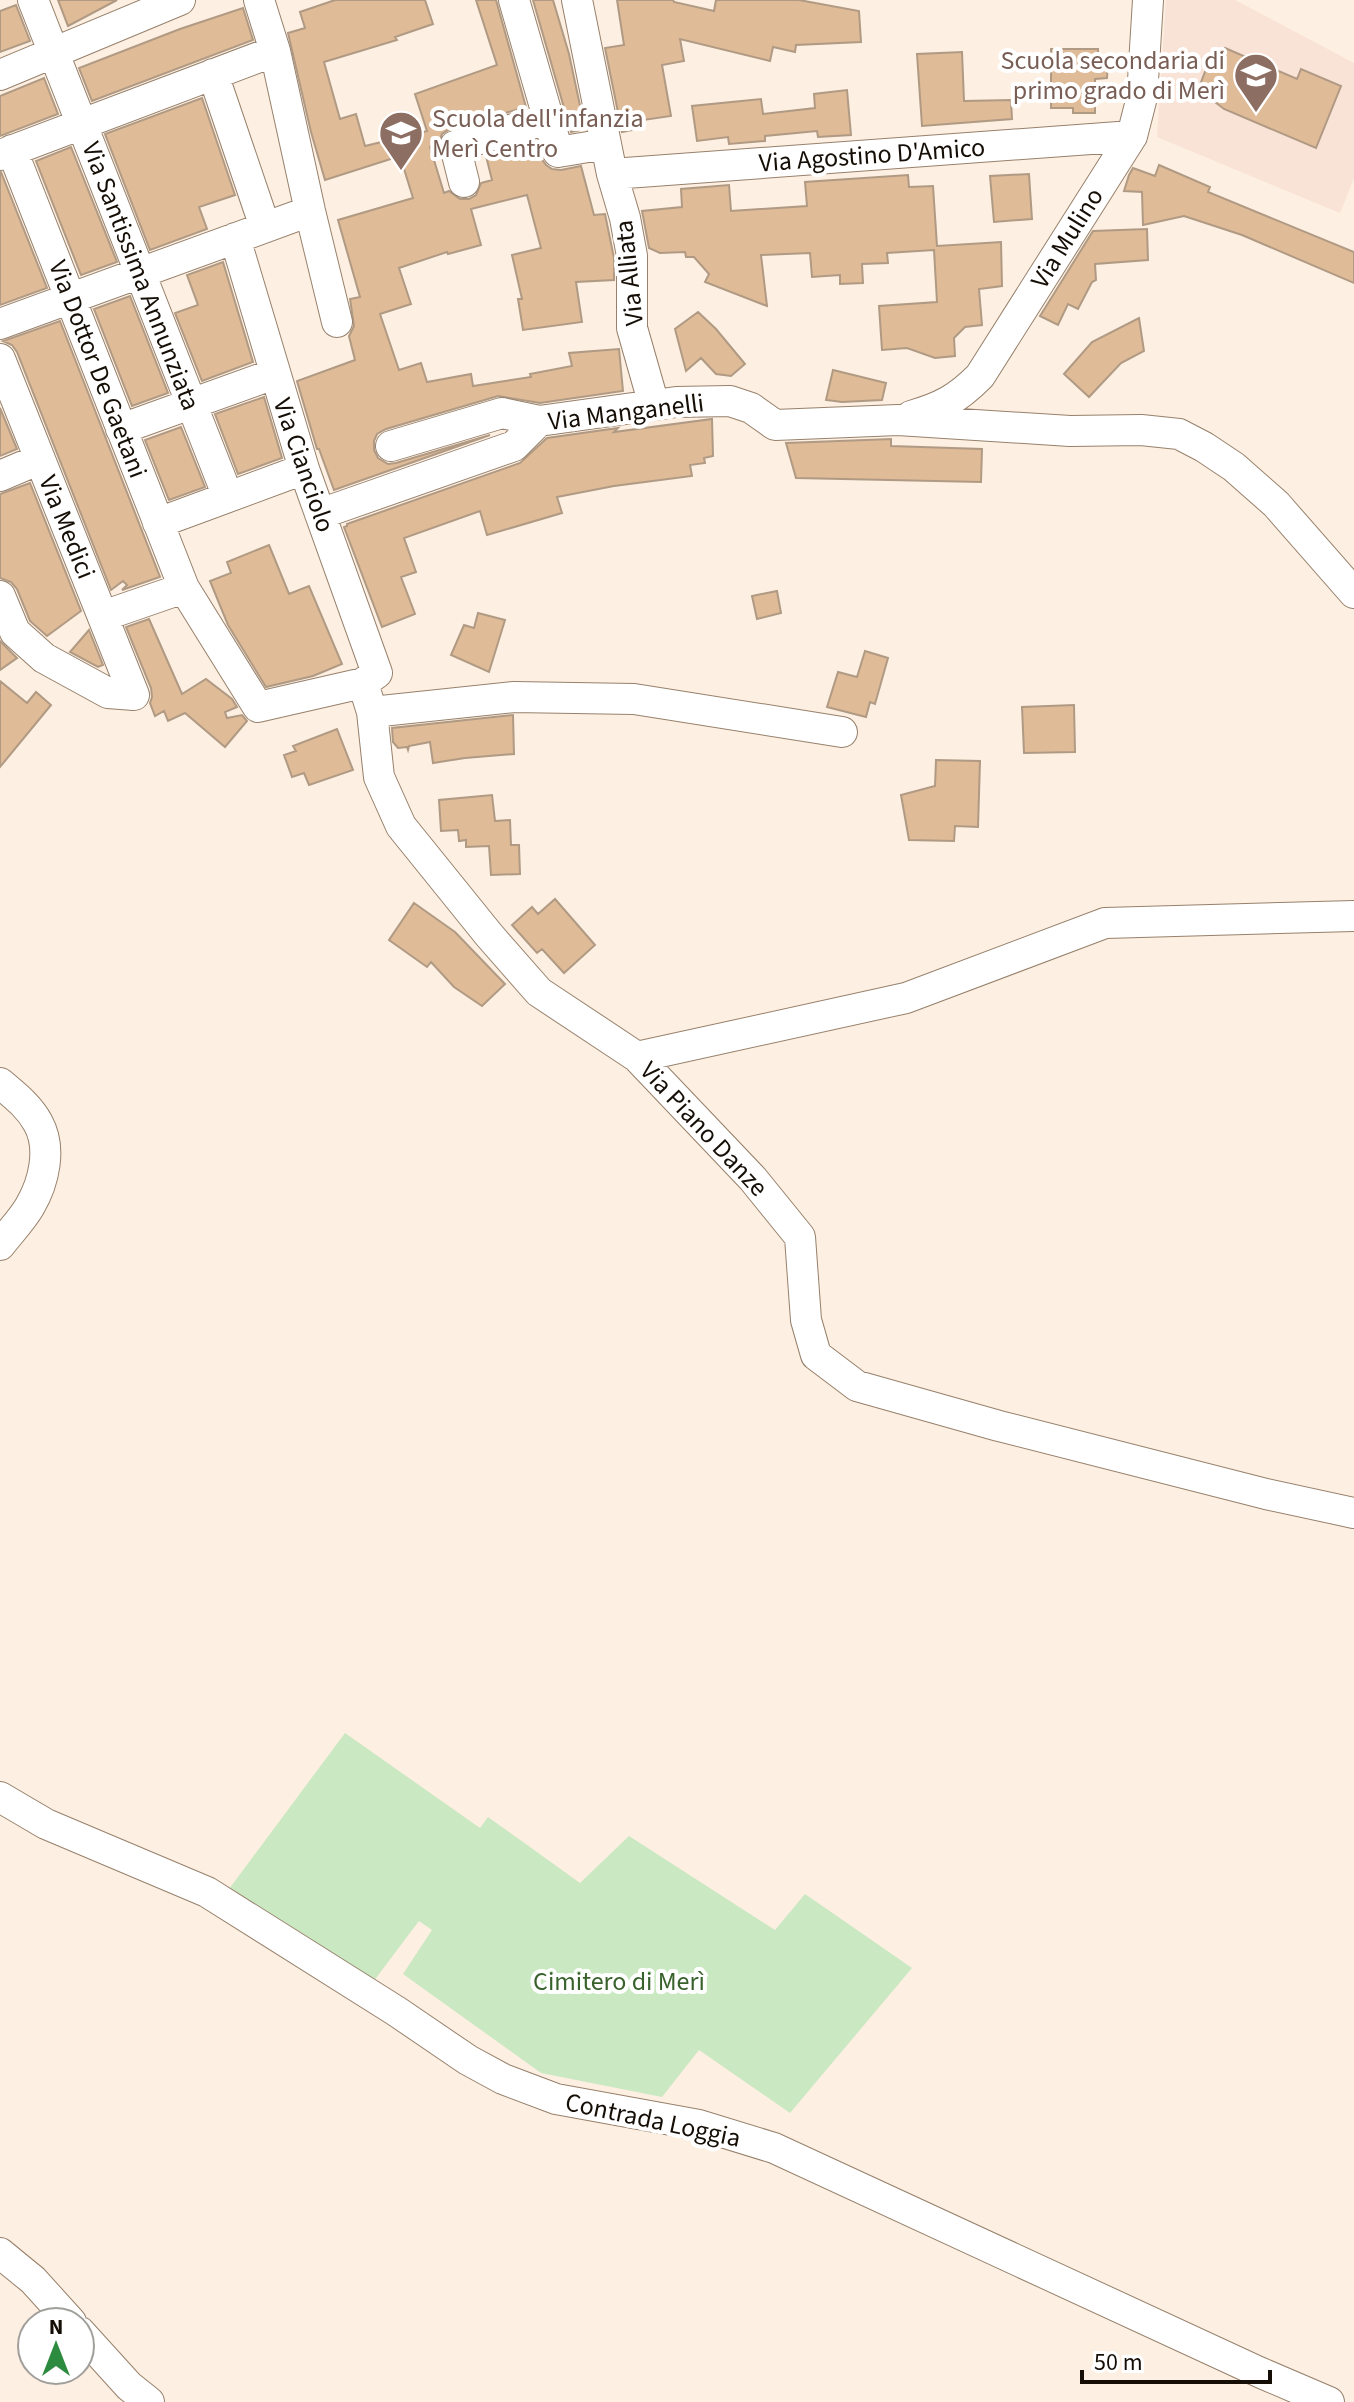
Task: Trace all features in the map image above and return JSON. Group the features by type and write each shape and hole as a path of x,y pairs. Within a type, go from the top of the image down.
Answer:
{"street":[{"name":"Via Santissima Annunziata","path":"33,0 228,497"},
{"path":"0,75 180,0"},
{"path":"259,0 275,51 337,322"},
{"path":"514,0 558,152 606,144"},
{"name":"Via Alliata","path":"577,0 632,256 632,328 654,405"},
{"name":"Via Mulino","path":"898,420 933,410 960,395 980,376 1132,136 1142,97 1148,0"},
{"path":"6,153 275,51"},
{"path":"213,74 265,227"},
{"path":"464,182 455,146 548,119"},
{"name":"Via Agostino D'Amico","path":"612,174 1132,136"},
{"name":"Via Dottor De Gaetani","path":"6,153 70,298 184,588"},
{"path":"0,324 310,211"},
{"name":"Via Cianciolo","path":"235,238 304,469 377,673 363,683"},
{"name":"Via Medici","path":"0,359 134,695 108,693 44,658 15,632 0,596"},
{"path":"121,429 274,374"},
{"name":"Via Manganelli","path":"320,514 514,446 539,421 676,402 730,401 751,408 775,425 898,420"},
{"path":"391,446 502,413 539,421"},
{"path":"898,420 1070,431 1141,430 1179,434 1234,467 1276,504 1354,593"},
{"path":"0,476 40,459"},
{"path":"158,523 304,469"},
{"path":"103,616 184,588 258,707 363,683"},
{"name":"Via Piano Danze","path":"363,683 372,712 379,777 401,826 539,992 637,1057 753,1179 800,1237 806,1320 816,1355 857,1386 999,1426 1266,1494 1354,1513"},
{"path":"372,712 514,697 634,699 842,732"},
{"path":"637,1057 906,998 1105,923 1354,916"},
{"path":"0,1083 26,1105 39,1125 45,1145 43,1174 30,1206 0,1245"},
{"name":"Contrada Loggia","path":"0,1797 46,1824 207,1892 468,2060 503,2079 556,2099 699,2125 774,2148 1329,2402"},
{"path":"0,2253 33,2280 57,2306"},
{"path":"96,2350 129,2386 149,2402"},
{"path":"1259,2372 1277,2402"}],"shaded area":[{"name":"Scuola secondaria di primo grado di Merì","path":"1166,0 1235,0 1354,63 1354,178 1340,213 1157,137"}],"green space":[{"name":"Cimitero di Merì","path":"345,1733 480,1828 488,1817 580,1883 629,1836 775,1930 805,1894 912,1968 790,2113 699,2050 662,2097 541,2073 403,1974 432,1930 419,1921 373,1982 229,1889"}],"building":[{"path":"58,0 117,0 68,26"},
{"path":"335,0 425,0 433,24 395,37 397,40 324,62 340,119 356,114 365,146 427,131 415,94 497,65 476,0 496,0 526,107 442,134 438,145 430,147 444,193 449,191 460,199 469,199 476,195 481,183 492,180 486,156 536,141 541,158 552,169 581,166 594,215 605,214 614,258 614,280 576,282 582,322 523,330 518,299 522,299 512,255 541,248 527,195 471,209 481,245 447,252 399,268 411,304 380,314 399,370 421,363 427,382 471,374 473,386 531,377 530,374 572,366 569,353 619,349 623,391 540,403 498,396 386,429 377,434 374,450 378,458 388,464 490,435 334,490 317,449 297,381 355,360 349,336 354,326 350,299 360,297 338,220 413,198 400,156 325,180 288,33 305,28 300,12"},
{"path":"533,0 553,0 569,54 585,129 571,132"},
{"path":"617,0 673,0 714,11 716,0 799,0 859,11 861,42 796,45 795,52 773,47 770,61 680,39 684,61 662,65 671,116 636,121 637,129 622,132 605,48 624,45"},
{"path":"16,5 30,41 0,52 0,11"},
{"path":"243,8 253,40 92,101 79,68"},
{"path":"1225,48 1297,79 1301,69 1341,86 1316,148 1224,109 1197,93 1212,53 1221,57"},
{"path":"1051,49 1098,49 1098,58 1108,58 1107,78 1095,79 1095,113 1073,113 1073,108 1051,108"},
{"path":"962,52 964,101 1011,100 1012,119 922,126 917,54"},
{"path":"44,78 58,114 0,136 0,96"},
{"path":"847,90 851,135 818,137 817,131 765,136 765,141 729,144 728,137 697,141 692,106 761,99 763,114 815,108 814,94"},
{"path":"202,98 235,195 199,207 207,229 150,250 105,134"},
{"path":"71,147 117,262 81,275 36,161"},
{"path":"1159,165 1210,187 1208,192 1354,252 1354,283 1242,235 1184,216 1143,225 1142,192 1124,191 1133,168 1155,176"},
{"path":"0,173 47,288 0,305"},
{"path":"1029,174 1032,219 994,222 990,176"},
{"path":"908,175 909,187 933,186 937,246 1001,242 1002,286 979,289 982,325 965,327 954,338 955,356 935,358 907,348 882,350 879,306 937,302 934,250 887,253 888,263 862,264 863,283 840,284 840,275 812,277 810,253 761,255 767,306 705,282 709,274 694,257 686,257 685,252 660,253 649,248 642,211 682,207 681,189 729,185 731,211 807,206 805,182"},
{"path":"1147,229 1148,260 1095,264 1096,280 1078,309 1068,304 1058,325 1040,316 1093,231"},
{"path":"223,262 253,362 202,381 175,313 198,305 187,275"},
{"path":"130,296 168,393 132,406 94,309"},
{"path":"698,312 745,364 731,376 716,374 701,358 686,371 675,329"},
{"path":"1139,318 1144,351 1121,363 1089,397 1064,374 1092,342"},
{"path":"60,321 160,577 122,590 127,585 123,581 111,590 17,352 12,345 3,341"},
{"path":"833,370 886,383 882,400 826,400"},
{"path":"264,397 282,458 238,474 215,414"},
{"path":"0,408 17,449 0,456"},
{"path":"712,419 713,456 704,458 705,463 690,465 692,476 557,497 562,513 487,535 480,511 404,538 416,572 401,577 415,614 382,627 344,527 347,524 520,463 547,438"},
{"path":"181,427 205,487 169,500 145,440"},
{"path":"891,439 891,446 982,449 981,482 796,478 786,443"},
{"path":"30,483 81,611 47,636 30,621 17,589 11,582 0,578 0,494"},
{"path":"269,545 289,594 309,586 342,664 313,676 266,687 228,625 210,581 231,573 227,562"},
{"path":"777,591 781,613 757,619 752,596"},
{"path":"478,613 505,620 489,672 451,655 464,625 474,628"},
{"path":"149,619 182,694 206,679 232,699 237,707 225,712 227,718 242,715 247,721 225,747 185,713 168,721 164,711 155,716 150,703 151,688 126,627"},
{"path":"89,630 103,665 98,667 70,652"},
{"path":"0,641 17,658 0,670"},
{"path":"865,651 888,658 875,704 870,702 866,717 827,707 838,672 857,677"},
{"path":"0,681 27,703 36,692 51,705 0,767"},
{"path":"1074,705 1075,752 1024,753 1022,707"},
{"path":"513,715 514,754 433,763 430,742 409,746 408,750 407,747 398,748 393,742 392,728"},
{"path":"337,729 353,770 309,785 304,773 292,777 284,755 296,751 293,746"},
{"path":"936,760 980,761 978,827 955,826 954,841 909,840 901,795 935,786"},
{"path":"492,795 495,821 510,820 511,845 519,845 520,874 491,875 489,846 466,847 466,840 459,841 458,830 441,831 439,800"},
{"path":"555,899 595,945 564,973 542,949 537,953 512,925 532,907 538,914"},
{"path":"414,903 455,932 505,984 482,1006 454,987 431,962 427,967 389,940"}],"place":[{"name":"Scuola secondaria di primo grado di Merì","path":"1256,114"},
{"name":"Scuola dell'infanzia Merì Centro","path":"401,172"}]}
